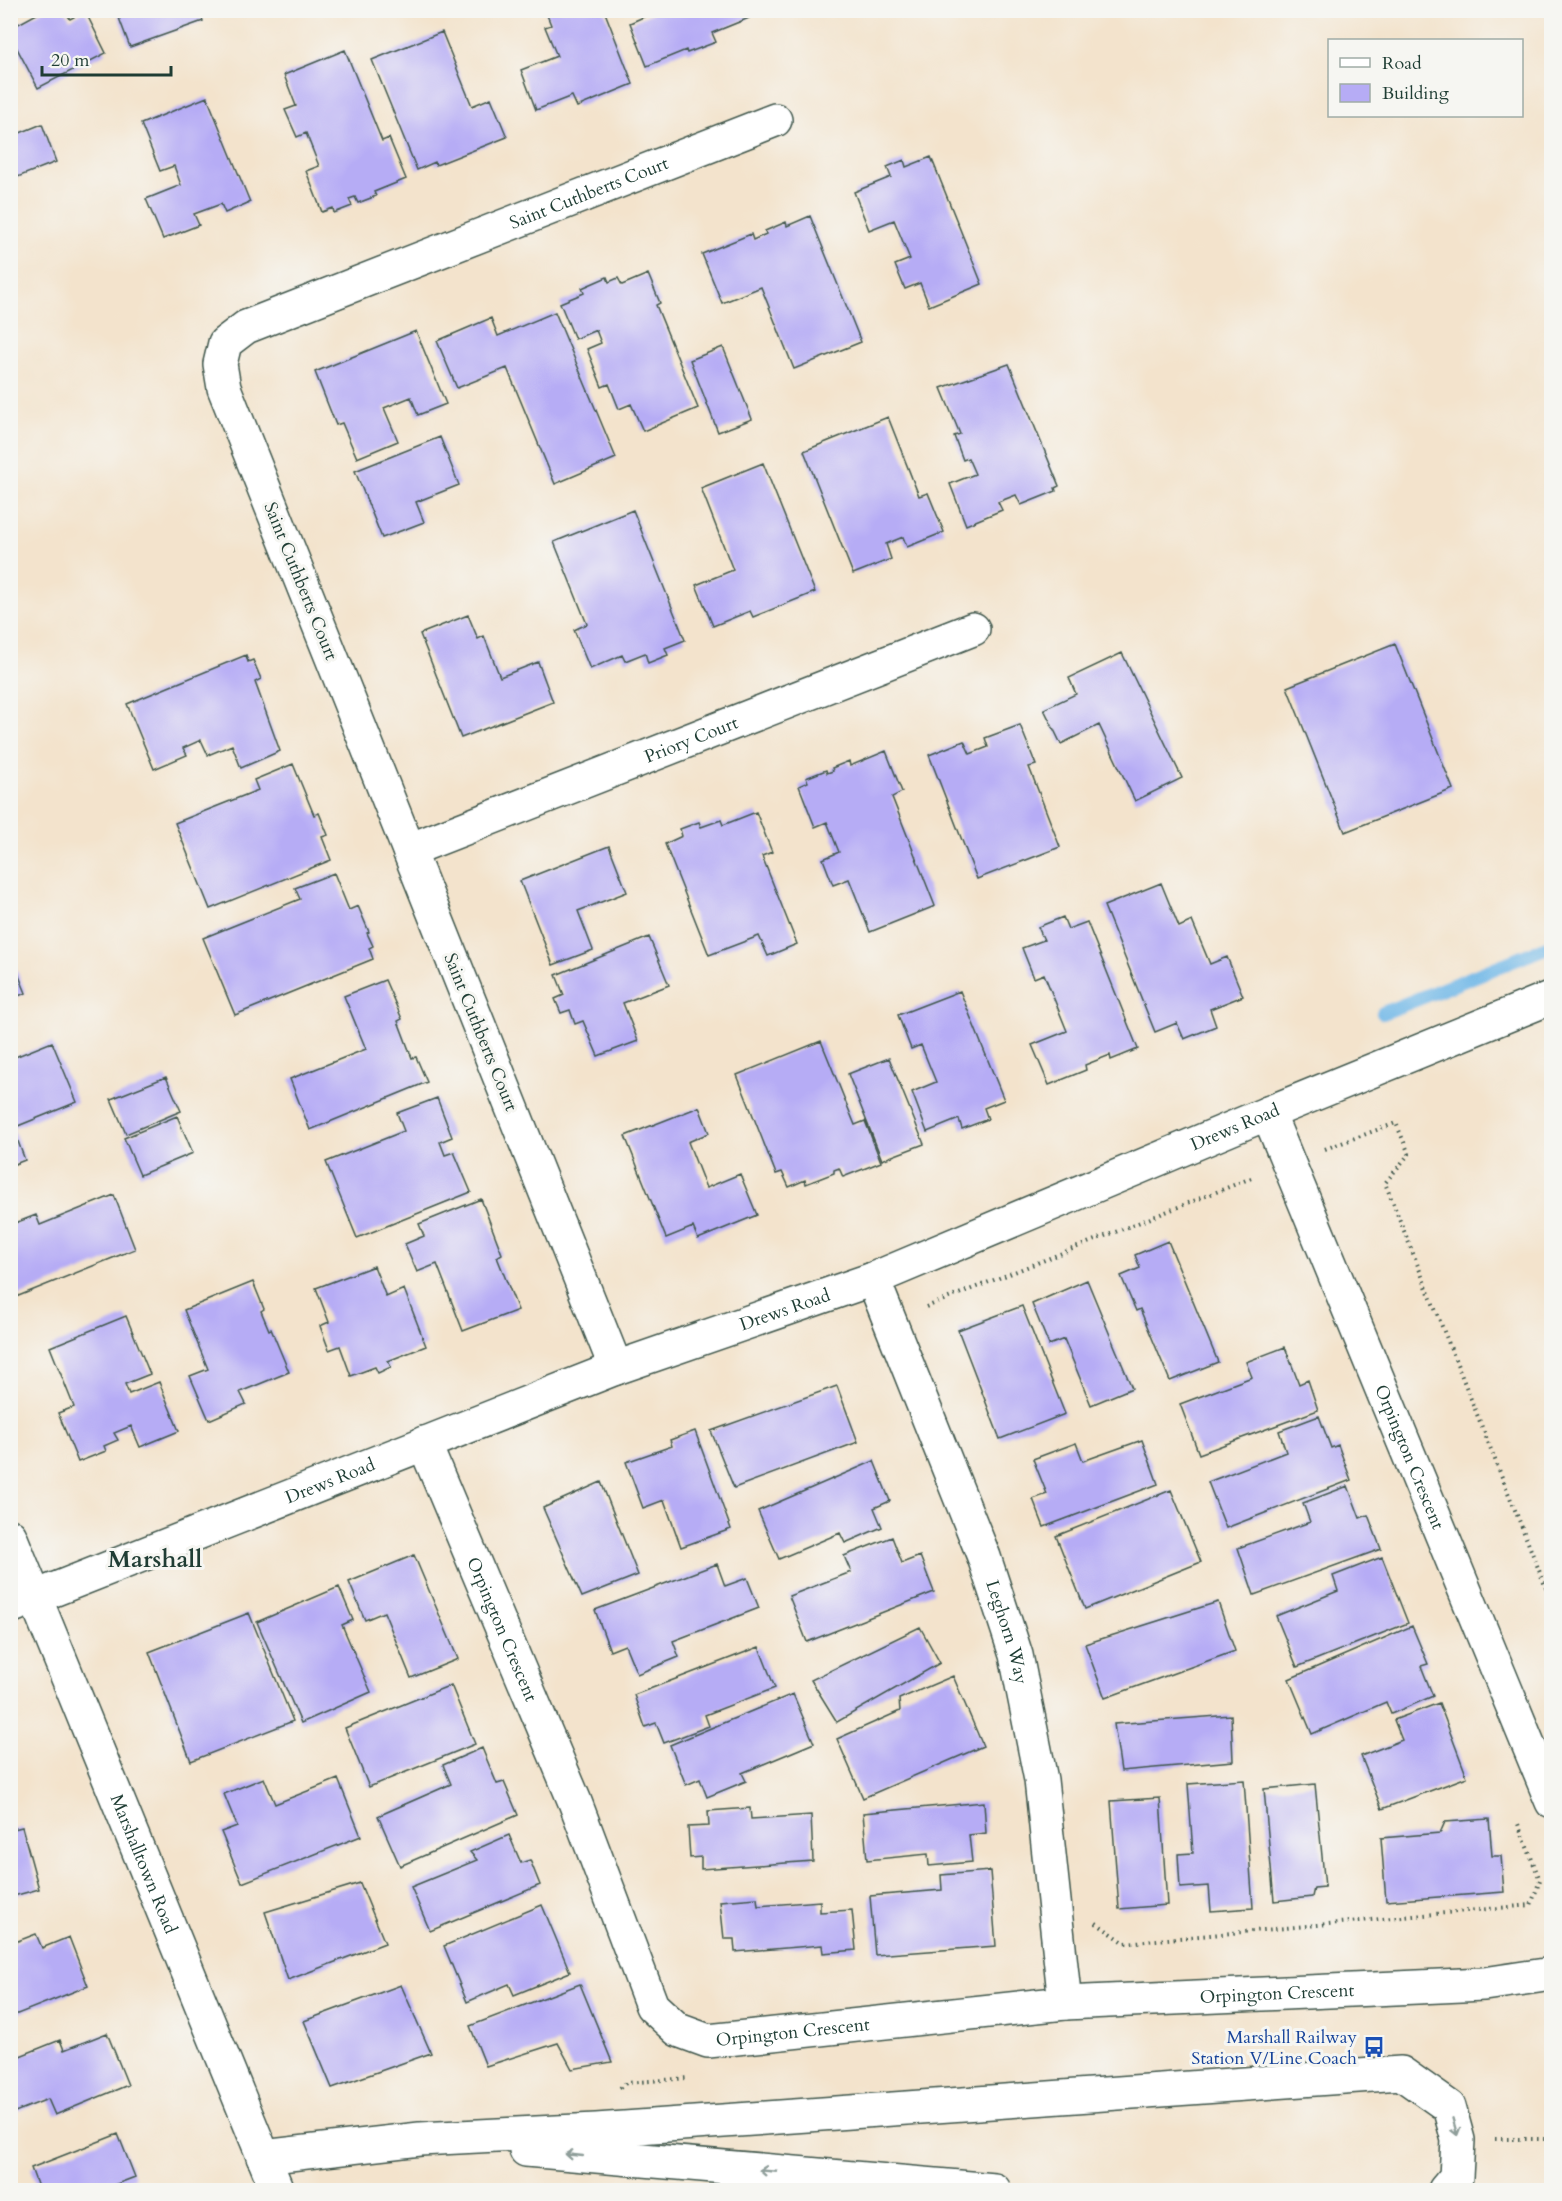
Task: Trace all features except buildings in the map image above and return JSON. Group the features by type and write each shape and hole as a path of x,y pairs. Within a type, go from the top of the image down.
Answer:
{"street":[{"name":"Saint Cuthberts Court","path":"616,1368 224,388 220,364 225,343 246,327 775,120"},
{"name":"Priory Court","path":"409,850 973,629"},
{"name":"Drews Road","path":"23,1602 616,1368 873,1279 1551,997"},
{"name":"Orpington Crescent","path":"1268,1113 1551,1802"},
{"name":"Leghorn Way","path":"873,1279 984,1557 1016,1655 1041,1780 1065,2003"},
{"name":"Orpington Crescent","path":"424,1443 575,1802 652,2006 678,2030 708,2041 1065,2003 1484,1984 1551,1974"},
{"name":"Marshalltown Road","path":"10,1536 23,1602 277,2190"},
{"path":"263,2157 420,2139 596,2130 1401,2073 1449,2107 1458,2140 1456,2176 1445,2190"},
{"path":"420,2139 606,2158 994,2190"}],"path":[{"path":"1093,1922 1125,1943 1531,1905 1540,1880 1513,1814"},
{"path":"596,2130 603,2101 626,2083 697,2077"},
{"path":"1458,2140 1520,2137 1551,2139"}],"waterway":[{"path":"1383,1013 1552,945"}],"place":[{"name":"Marshall Railway Station V/Line Coach","path":"1374,2047"}],"district":[{"name":"Marshall","path":"155,1559"}]}
